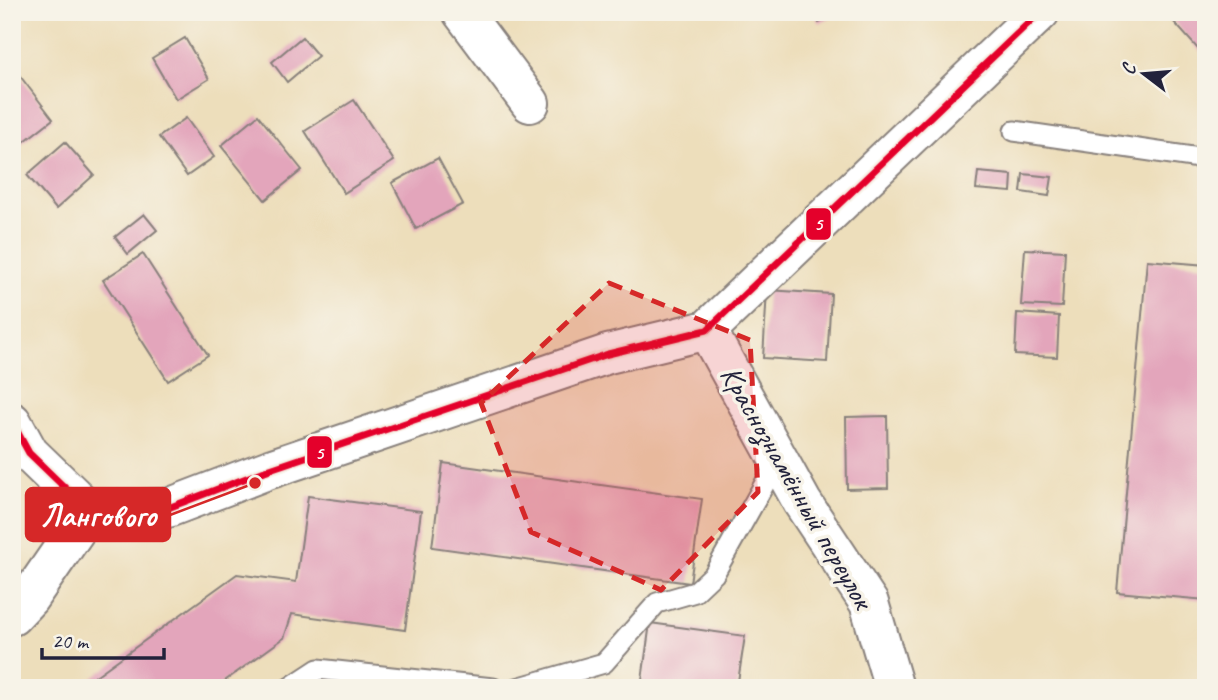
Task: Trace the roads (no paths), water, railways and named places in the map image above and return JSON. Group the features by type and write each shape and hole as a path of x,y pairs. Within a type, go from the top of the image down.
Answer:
{"street":[{"path":"462,12 530,103"},
{"name":"Краснознамённый переулок","path":"89,511 168,508 270,469 608,354 706,330 1040,12"},
{"name":"Краснознамённый переулок","path":"706,330 802,502 869,603 894,688"},
{"path":"12,422 29,453 89,511 29,598 12,616"}],"lane":[{"path":"1014,131 1206,159"},
{"path":"517,688 604,663 657,603 695,592 714,574 778,460"},
{"path":"289,688 318,669 493,688"}],"place":[{"name":"Лангового","path":"255,483"}]}
